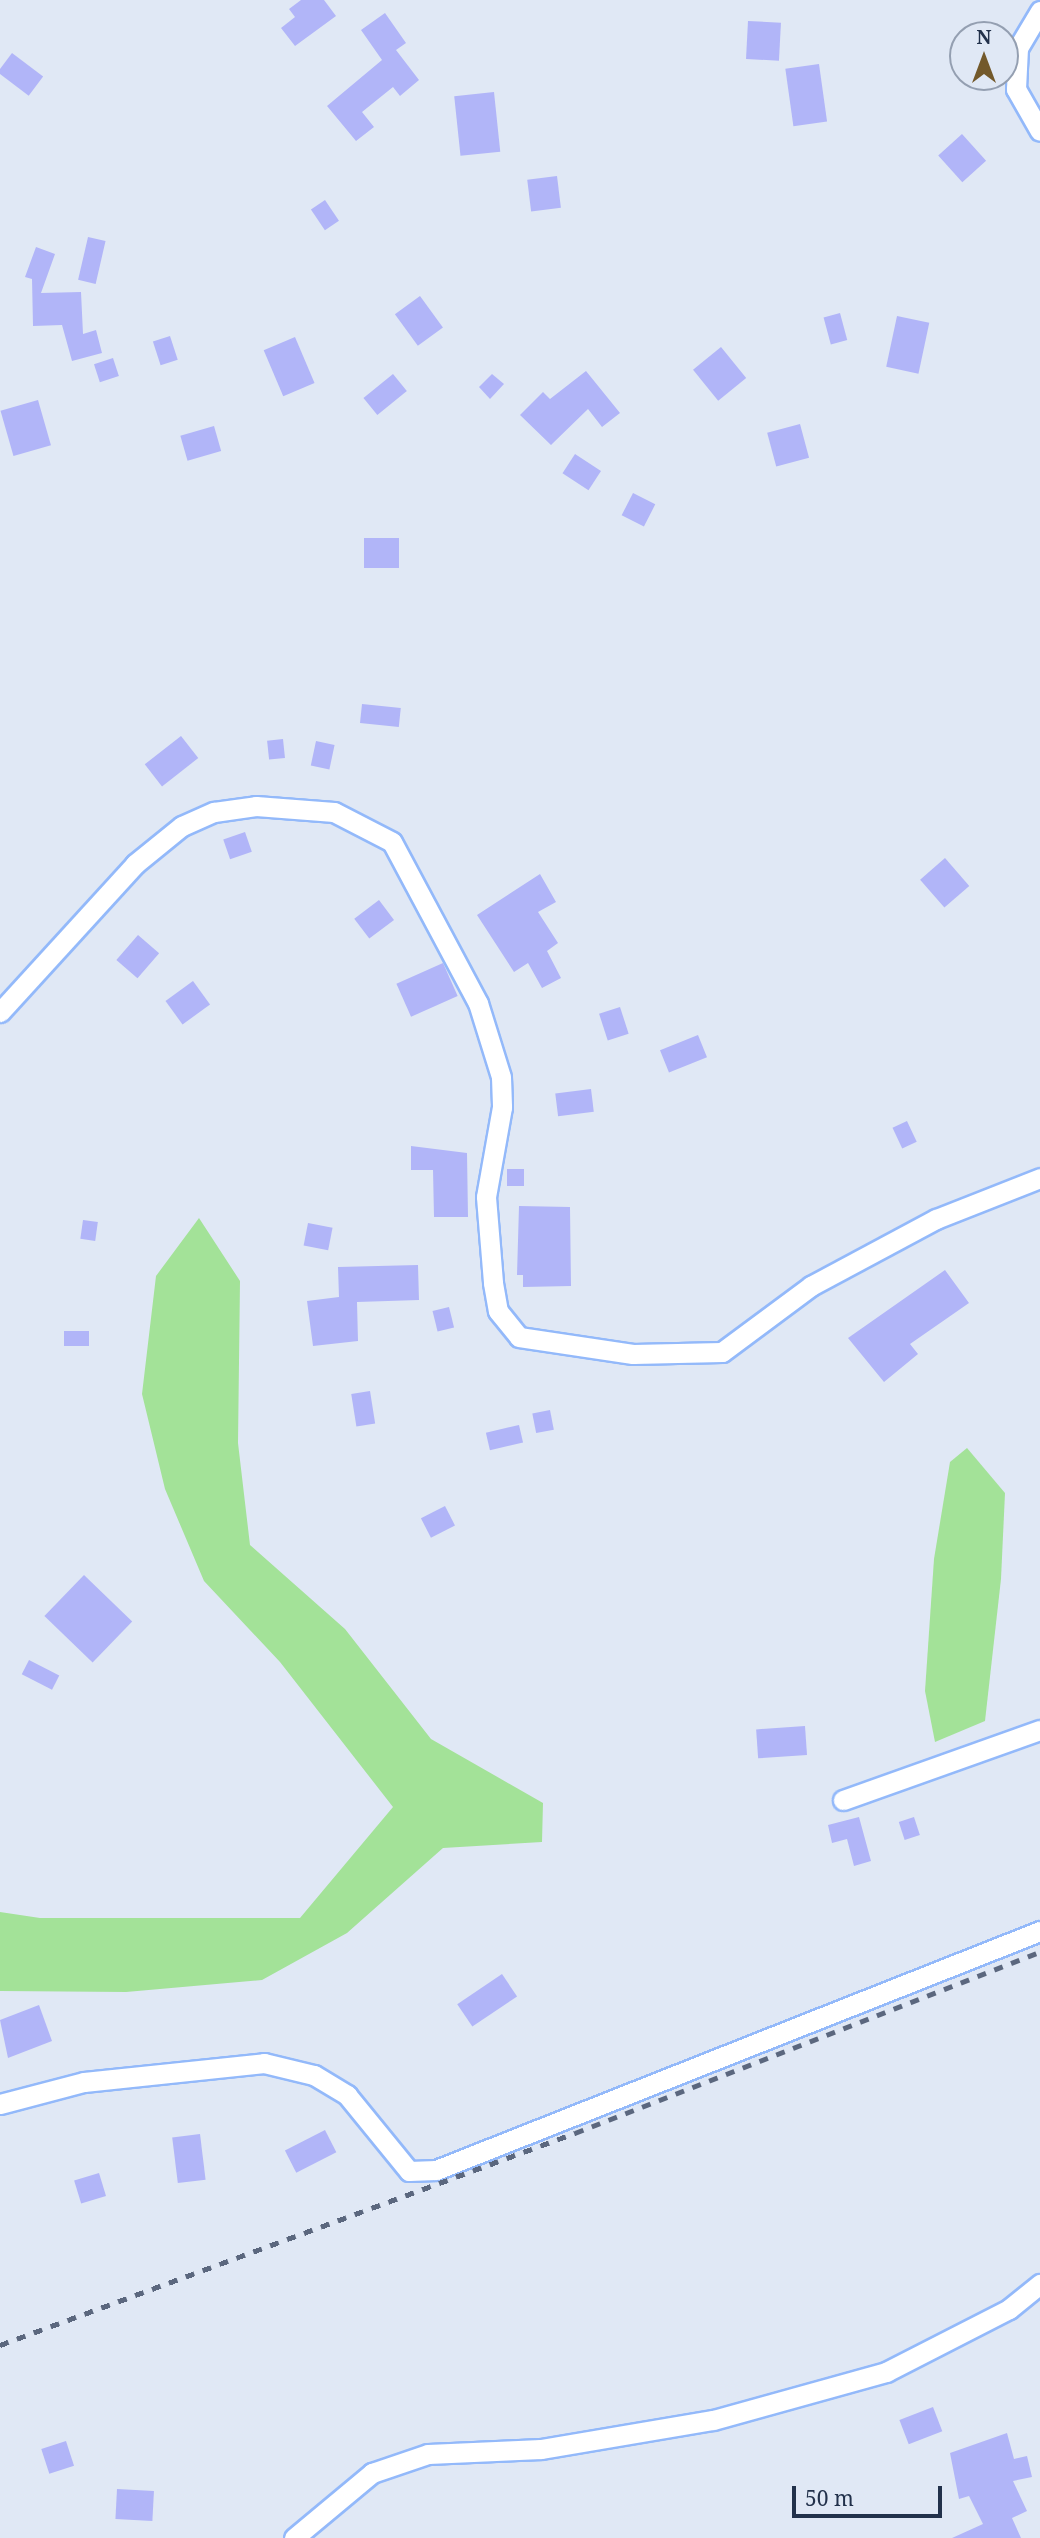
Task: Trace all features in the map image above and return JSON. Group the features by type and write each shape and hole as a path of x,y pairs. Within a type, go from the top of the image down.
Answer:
{"street":[{"path":"1040,11 1018,48 1016,89 1040,131"},
{"path":"0,1012 135,864 182,826 214,812 256,806 334,812 392,842 445,932 481,1013 502,1097 486,1197 493,1283 498,1311 519,1337 633,1354 722,1352 811,1286 936,1219 1040,1178"},
{"path":"843,1800 1040,1730"},
{"path":"0,2105 84,2082 264,2063 314,2075 347,2095 409,2171 436,2170 1040,1931"},
{"path":"294,2538 372,2473 405,2462 484,2448 541,2449 713,2420 886,2372 1009,2309 1040,2284"}],"shaded area":[{"path":"199,1218 240,1281 238,1443 250,1545 345,1629 431,1739 543,1803 542,1842 443,1848 347,1933 262,1980 126,1992 0,1991 0,1912 40,1918 300,1918 393,1807 280,1662 204,1581 165,1489 142,1394 156,1276"},
{"path":"967,1448 1005,1493 1001,1579 985,1721 935,1742 925,1691 934,1559 950,1462"}],"building":[{"path":"301,0 324,0 336,16 295,46 281,28 295,17 289,9"},
{"path":"385,13 406,43 396,50 419,80 400,96 393,87 362,112 374,127 356,141 327,106 382,60 361,30"},
{"path":"748,21 781,23 779,61 746,59"},
{"path":"12,53 43,76 29,96 0,74 0,69"},
{"path":"819,64 827,121 793,126 785,69"},
{"path":"494,92 500,152 460,156 454,96"},
{"path":"962,134 986,161 962,182 938,155"},
{"path":"557,176 561,208 531,211 527,180"},
{"path":"325,200 339,221 325,230 311,210"},
{"path":"88,237 106,241 96,284 78,280"},
{"path":"36,247 55,254 41,293 81,292 83,334 96,330 102,353 72,361 62,325 33,326 32,279 25,277"},
{"path":"420,296 443,328 418,346 395,314"},
{"path":"840,313 847,340 831,344 824,317"},
{"path":"897,316 929,323 918,374 886,367"},
{"path":"170,336 178,360 161,365 153,342"},
{"path":"295,337 315,383 283,396 264,350"},
{"path":"721,347 746,378 718,401 693,370"},
{"path":"113,358 119,376 100,382 94,364"},
{"path":"586,371 620,413 602,427 588,409 551,445 520,415 543,392 550,399"},
{"path":"393,374 407,391 377,415 363,398"},
{"path":"492,374 504,384 490,399 479,387"},
{"path":"38,400 51,445 13,456 1,411"},
{"path":"800,424 809,458 776,467 767,433"},
{"path":"214,426 221,451 188,461 180,436"},
{"path":"575,454 601,471 588,490 562,473"},
{"path":"633,493 655,504 644,527 622,515"},
{"path":"364,538 399,538 399,568 364,568"},
{"path":"362,704 401,708 399,727 360,723"},
{"path":"181,736 198,758 162,786 145,764"},
{"path":"283,739 285,758 269,760 267,741"},
{"path":"316,741 335,745 329,769 311,765"},
{"path":"245,832 252,852 230,859 223,839"},
{"path":"945,858 969,886 944,908 920,880"},
{"path":"540,874 556,902 538,912 558,943 547,951 561,978 542,988 528,963 514,972 477,915"},
{"path":"379,900 394,920 369,939 354,919"},
{"path":"138,935 159,953 137,978 116,960"},
{"path":"443,963 458,996 411,1017 396,984"},
{"path":"193,981 210,1004 183,1024 165,1001"},
{"path":"620,1007 629,1034 608,1040 599,1014"},
{"path":"698,1035 707,1057 669,1073 660,1050"},
{"path":"591,1089 594,1112 558,1116 555,1093"},
{"path":"907,1121 917,1142 902,1149 892,1128"},
{"path":"411,1146 467,1153 468,1217 434,1217 433,1170 411,1170"},
{"path":"507,1169 524,1169 524,1186 507,1186"},
{"path":"519,1206 570,1207 571,1286 523,1287 523,1275 517,1275"},
{"path":"83,1220 98,1222 95,1241 80,1239"},
{"path":"308,1223 333,1228 328,1250 304,1246"},
{"path":"418,1265 419,1300 357,1302 358,1341 313,1346 307,1301 339,1297 338,1267"},
{"path":"945,1270 969,1303 910,1344 918,1354 884,1382 848,1338"},
{"path":"449,1307 454,1327 438,1331 433,1311"},
{"path":"64,1331 89,1331 89,1346 64,1346"},
{"path":"370,1391 375,1424 356,1427 351,1394"},
{"path":"550,1410 554,1430 536,1433 532,1413"},
{"path":"519,1425 523,1443 490,1450 486,1433"},
{"path":"445,1506 455,1526 431,1538 421,1518"},
{"path":"84,1575 132,1622 93,1663 44,1616"},
{"path":"29,1660 59,1675 52,1690 22,1674"},
{"path":"805,1726 807,1755 758,1758 756,1729"},
{"path":"859,1817 871,1861 854,1866 847,1839 832,1843 828,1825"},
{"path":"914,1817 920,1835 905,1840 899,1822"},
{"path":"502,1974 517,1996 472,2027 457,2004"},
{"path":"39,2005 52,2041 8,2058 0,2020"},
{"path":"325,2130 336,2152 296,2173 285,2150"},
{"path":"200,2134 206,2180 178,2183 172,2137"},
{"path":"99,2173 106,2196 81,2204 74,2181"},
{"path":"933,2407 942,2431 909,2444 899,2420"},
{"path":"1007,2433 1014,2459 1027,2456 1032,2477 1013,2481 1027,2511 1012,2518 1021,2538 952,2538 983,2524 969,2496 959,2499 950,2453"},
{"path":"66,2441 74,2466 49,2474 41,2449"},
{"path":"117,2489 154,2491 152,2521 115,2519"}],"railway":[{"path":"0,2345 575,2133 1040,1952"}]}
